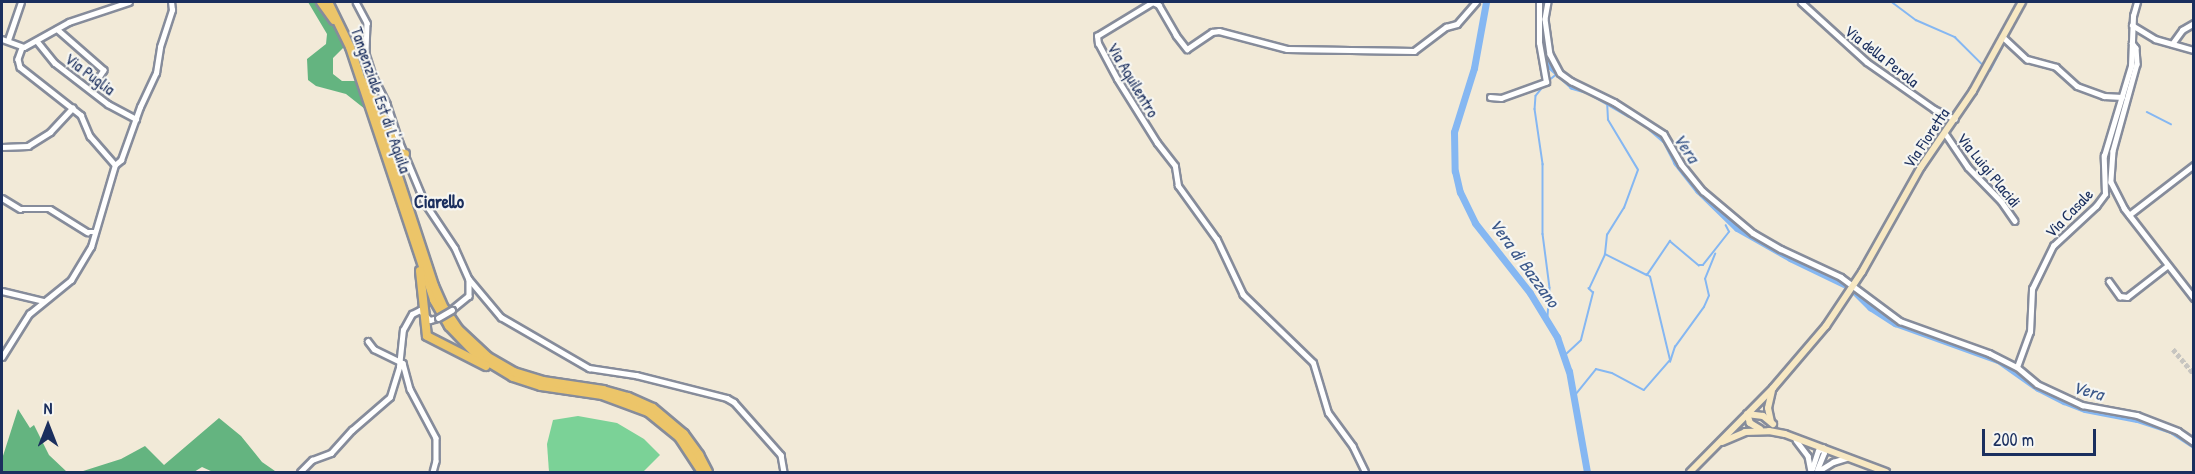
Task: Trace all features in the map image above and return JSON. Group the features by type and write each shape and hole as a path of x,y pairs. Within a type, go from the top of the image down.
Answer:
{"highway":[{"path":"321,2 350,47"},
{"name":"Tangenziale Est di L'Aquila","path":"328,2 350,47 418,258 434,300 449,326 477,355 508,374 541,386 602,395 648,412 679,437 702,472"},
{"name":"Tangenziale Est di L'Aquila","path":"334,2 348,28 436,292 450,319 467,340 500,364 528,377 603,390 628,397 653,408 684,434 699,454 708,472"},
{"path":"371,94 381,108 395,146 400,153 405,154"},
{"path":"418,258 424,300 425,329 430,339 508,374"},
{"path":"415,311 424,300"},
{"path":"425,329 435,319"}],"main road":[{"name":"Via Fioretta","path":"1690,472 1773,388 1822,332 1853,287 1921,167 1956,118 2022,2"},
{"path":"1773,388 1768,408 1773,424"},
{"path":"1788,435 1763,416 1747,414 1751,424 1788,435 1886,472"},
{"path":"1717,446 1746,432 1767,430"}],"street":[{"path":"8,40 21,2"},
{"path":"115,165 90,137 82,116 21,67 18,61 22,48 57,29 73,21 129,2"},
{"path":"2,357 26,318 72,279 92,246 94,232 115,165 120,162 157,71 160,49 172,10 171,2"},
{"path":"356,2 367,21 365,52 369,66 386,101 427,206 454,246 469,279 501,317 592,369 636,375 721,396 734,402 781,455 784,472"},
{"name":"Via Aquilentro","path":"1365,472 1353,447 1328,413 1313,363 1244,295 1217,240 1178,186 1175,166 1157,143 1117,79 1098,44 1097,36 1153,2 1159,5 1187,49 1212,32 1219,31 1287,49 1414,51 1446,27 1457,24 1476,2"},
{"path":"1490,97 1496,99 1546,82 1539,43 1539,2"},
{"path":"1548,2 1545,19 1550,54 1565,77 1614,102 1664,134 1681,164 1704,191 1754,233 1853,287 1900,321 1989,353 2017,368 2037,384 2082,405 2137,415 2178,431 2193,442"},
{"name":"Via della Perola","path":"1801,2 1867,62 1934,109 1956,118"},
{"name":"Via Casale","path":"2017,368 2030,332 2032,289 2052,246 2096,206 2105,194 2104,156 2131,66 2132,25 2137,2"},
{"path":"2173,44 2178,36 2193,23"},
{"path":"2132,25 2162,41 2193,50"},
{"path":"57,29 105,70 91,90"},
{"path":"2162,41 2178,36"},
{"path":"2178,36 2181,46"},
{"path":"2003,37 2027,59 2056,67 2077,86 2104,96 2122,97"},
{"path":"2,39 22,48"},
{"name":"Via Puglia","path":"37,41 54,62 91,90 136,119"},
{"path":"2132,42 2136,48 2137,64 2113,151 2110,172 2114,191 2129,215 2193,298"},
{"path":"2,147 28,146 50,132 72,108"},
{"name":"Via Luigi Placidi","path":"1945,134 1968,167 2001,201 2015,221"},
{"path":"2129,215 2193,165"},
{"path":"2,198 20,209 52,210 87,232 94,232"},
{"path":"2109,280 2120,296 2127,297 2167,266"},
{"path":"300,472 312,460 331,453 352,430 386,402 393,392 404,327 415,311 435,319 452,310 469,296 469,279"},
{"path":"2,291 44,301"},
{"path":"368,340 374,349 400,360 411,389 436,438 436,461 433,472"},
{"path":"1788,435 1806,453 1811,472"},
{"path":"1811,472 1818,451 1822,448 1824,453 1816,472"},
{"path":"1816,472 1838,460 1850,459"}],"green space":[{"path":"308,2 318,2 338,29 346,45 333,58 333,74 342,81 359,81 370,113 346,94 316,86 308,80 307,59 326,44 327,34"},
{"path":"18,409 30,428 34,425 49,455 67,472 2,472 2,459"},
{"path":"578,416 617,423 644,439 660,455 643,472 549,472 547,444 553,420"},
{"path":"219,418 241,436 262,462 275,471 213,472 202,467 194,472 80,472 121,459 145,446 164,465"}],"waterway":[{"name":"Vera di Bazzano","path":"1486,2 1474,68 1454,132 1455,171 1460,192 1475,223 1530,293 1557,337 1569,371 1587,472"},
{"name":"Vera","path":"1544,2 1544,46 1549,65 1572,86 1589,91 1629,114"},
{"path":"1892,2 1916,20 1955,37 1982,64"},
{"path":"1990,71 2005,42 2008,44"},
{"path":"1548,81 1557,74"},
{"path":"2062,75 2072,84"},
{"path":"1545,85 1536,96 1535,109 1543,164 1543,234 1550,288 1548,320"},
{"path":"1564,356 1581,340 1593,293 1589,289 1605,254 1607,235 1624,208 1638,170 1608,120 1607,102"},
{"path":"2147,112 2171,124"},
{"name":"Vera","path":"1651,128 1665,140 1676,162 1698,190 1737,228 1790,258 1848,286"},
{"path":"1605,254 1647,275 1670,241 1699,265 1703,265 1729,232 1726,226"},
{"path":"1670,362 1675,347 1704,307 1709,296 1705,279 1715,254"},
{"path":"1572,399 1596,369 1612,373 1644,390 1670,360 1650,277 1647,275"},
{"name":"Vera","path":"1854,291 1870,307 1895,323 1998,360 2038,388 2064,401 2085,409 2137,419 2171,430 2194,445"}],"tunnel":[{"path":"2173,349 2194,374"}],"district":[{"name":"Ciarello","path":"439,202"}]}
